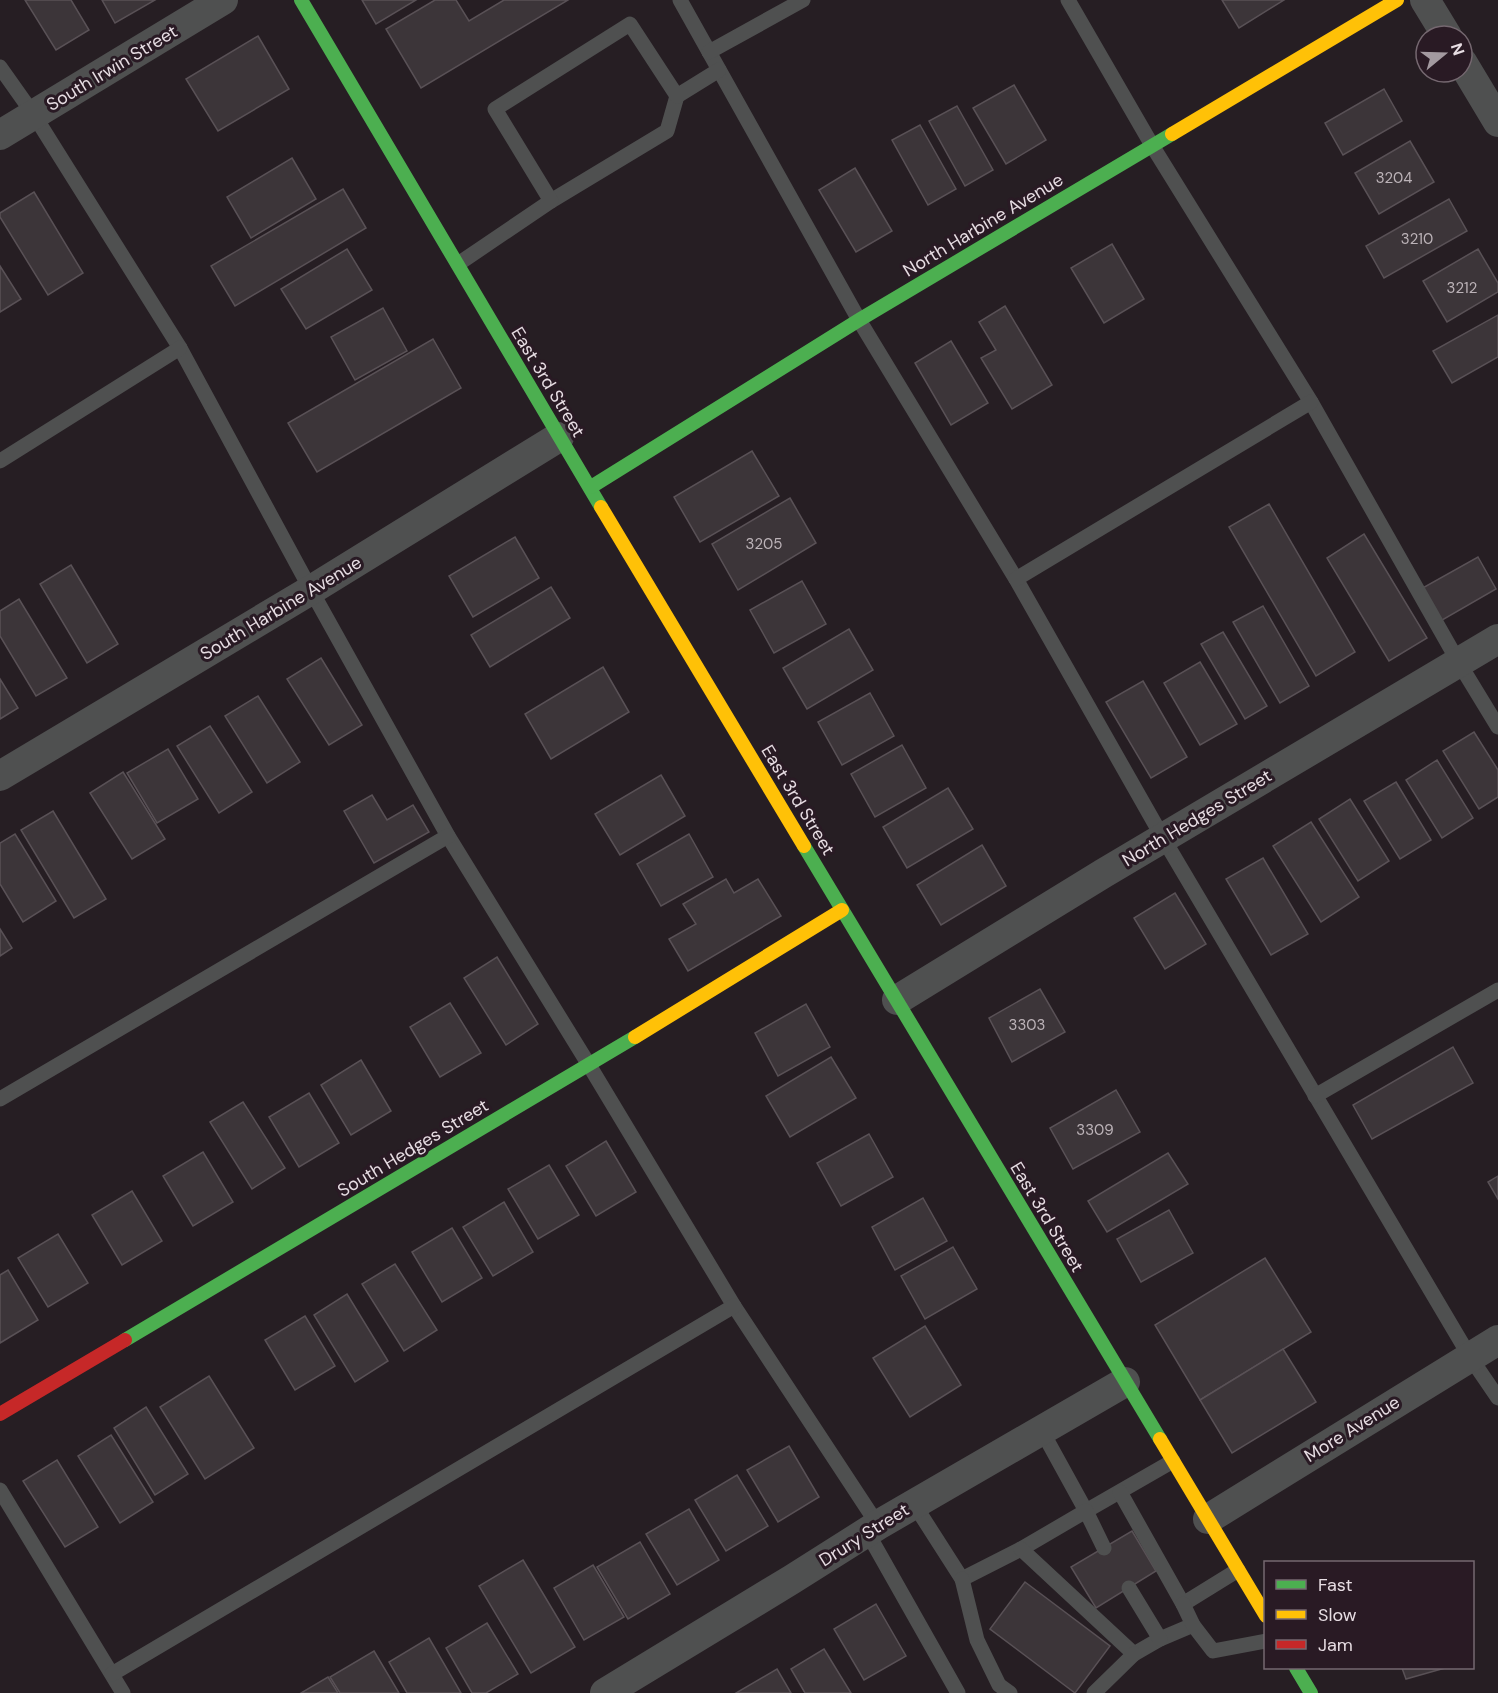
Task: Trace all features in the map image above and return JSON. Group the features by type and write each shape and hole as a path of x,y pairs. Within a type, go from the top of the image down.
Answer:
{"main road":[{"name":"East 3rd Street","path":"301,0 559,437 1264,1613"},
{"name":"North Harbine Avenue","path":"591,487 859,320 1397,0"},
{"name":"South Hedges Street","path":"0,1413 589,1065 842,910"},
{"path":"1296,1669 1305,1691"}],"street":[{"name":"South Irwin Street","path":"0,135 223,0"},
{"path":"1425,0 1440,24"},
{"path":"1474,82 1498,122"},
{"name":"South Harbine Avenue","path":"0,776 311,590 559,437"},
{"name":"North Hedges Street","path":"897,1000 1163,838 1498,639"},
{"name":"More Avenue","path":"1208,1519 1498,1340"},
{"name":"Drury Street","path":"605,1693 914,1504 1125,1382"}],"lane":[{"path":"680,0 859,320 1017,579 1163,838 1470,1357 1498,1398"},
{"path":"709,52 803,0"},
{"path":"1068,0 1152,147 1311,402 1498,728"},
{"path":"551,201 495,109 630,24 677,96"},
{"path":"0,67 34,115 180,348 448,836 734,1306 873,1529 957,1693"},
{"path":"458,264 551,201 667,131 677,96 719,70"},
{"path":"0,461 180,348"},
{"path":"1017,579 1311,402"},
{"path":"0,1099 448,836"},
{"path":"1315,1096 1498,990"},
{"path":"112,1674 734,1306"},
{"path":"1042,1431 1104,1548"},
{"path":"962,1580 1021,1549 1173,1461"},
{"path":"0,1490 123,1693"},
{"path":"1120,1492 1193,1625 1213,1651 1264,1641"},
{"path":"914,1504 962,1580 977,1640 999,1685 1010,1693"},
{"path":"1021,1549 1134,1654"},
{"path":"1183,1604 1238,1570"},
{"path":"1129,1588 1160,1639"},
{"path":"1094,1693 1134,1654 1160,1639 1193,1625"}],"building":[{"path":"25,0 71,0 89,30 56,50"},
{"path":"102,0 155,0 115,23"},
{"path":"362,0 416,0 376,24"},
{"path":"435,0 456,0 469,21 504,0 568,0 421,88 386,29"},
{"path":"1222,0 1284,0 1239,28"},
{"path":"258,36 289,89 218,131 186,79"},
{"path":"1014,85 1046,140 1006,164 973,108"},
{"path":"1384,89 1402,121 1343,155 1325,123"},
{"path":"957,106 993,170 965,186 929,121"},
{"path":"920,125 956,189 928,205 892,140"},
{"path":"1410,141 1434,182 1379,214 1355,173"},
{"path":"292,158 316,199 251,238 227,197"},
{"path":"855,168 892,231 856,252 819,190"},
{"path":"343,189 366,228 235,306 211,266"},
{"path":"34,192 83,273 48,295 0,217 0,213"},
{"path":"1449,199 1467,231 1384,278 1366,246"},
{"path":"1112,244 1144,299 1104,323 1071,268"},
{"path":"347,249 372,290 306,329 281,289"},
{"path":"1478,249 1498,283 1498,292 1447,322 1423,281"},
{"path":"0,266 21,299 0,312"},
{"path":"1005,306 1052,385 1012,409 981,358 996,350 979,322"},
{"path":"383,308 407,351 355,380 331,337"},
{"path":"1498,315 1498,357 1452,383 1433,351"},
{"path":"433,339 461,388 317,472 288,423"},
{"path":"951,341 988,403 951,425 915,363"},
{"path":"752,451 779,496 700,542 674,497"},
{"path":"790,498 816,543 738,590 712,544"},
{"path":"1269,504 1355,652 1316,676 1229,527"},
{"path":"1364,534 1427,638 1389,661 1327,558"},
{"path":"515,537 539,578 473,617 449,576"},
{"path":"1478,557 1496,589 1437,623 1419,590"},
{"path":"71,565 118,644 87,663 40,584"},
{"path":"802,581 826,624 774,653 750,610"},
{"path":"551,587 570,618 490,667 471,635"},
{"path":"19,599 67,678 36,696 0,636 0,611"},
{"path":"1263,606 1309,686 1280,703 1233,622"},
{"path":"849,629 873,670 807,709 783,668"},
{"path":"1223,632 1267,706 1245,719 1201,644"},
{"path":"321,658 362,725 329,745 287,679"},
{"path":"1200,662 1237,724 1200,745 1164,683"},
{"path":"603,667 629,712 551,759 525,714"},
{"path":"0,679 18,708 0,719"},
{"path":"1143,681 1187,757 1151,778 1106,702"},
{"path":"870,693 894,736 842,765 818,722"},
{"path":"258,696 300,762 267,783 225,716"},
{"path":"210,726 252,792 219,813 177,746"},
{"path":"1474,732 1498,770 1498,797 1479,809 1443,751"},
{"path":"902,745 926,788 875,817 851,774"},
{"path":"168,749 198,799 157,823 127,773"},
{"path":"1437,760 1473,818 1442,838 1406,780"},
{"path":"123,772 165,839 132,859 90,793"},
{"path":"661,775 685,816 620,855 595,814"},
{"path":"1396,782 1431,840 1400,859 1364,801"},
{"path":"948,788 973,829 907,868 883,827"},
{"path":"372,795 387,820 413,805 429,832 374,863 344,811"},
{"path":"1350,799 1389,861 1358,881 1319,819"},
{"path":"53,811 106,899 74,918 21,830"},
{"path":"1311,822 1359,897 1321,922 1273,846"},
{"path":"15,834 56,901 23,922 0,884 0,843"},
{"path":"689,834 713,877 661,906 637,864"},
{"path":"982,845 1006,886 941,925 917,885"},
{"path":"1263,858 1308,934 1271,955 1226,879"},
{"path":"726,879 734,893 758,879 781,916 688,971 669,939 696,924 683,904"},
{"path":"1175,893 1206,944 1165,969 1134,918"},
{"path":"0,929 12,948 0,956"},
{"path":"497,957 538,1024 506,1045 464,978"},
{"path":"1040,989 1065,1032 1012,1062 989,1018"},
{"path":"450,1003 481,1053 440,1077 410,1027"},
{"path":"806,1004 830,1047 778,1076 755,1033"},
{"path":"1453,1047 1473,1083 1372,1139 1353,1105"},
{"path":"831,1057 856,1098 790,1137 766,1096"},
{"path":"361,1060 391,1111 351,1135 321,1085"},
{"path":"1116,1090 1140,1132 1073,1169 1050,1128"},
{"path":"309,1093 339,1143 299,1167 269,1117"},
{"path":"243,1102 285,1168 252,1189 210,1122"},
{"path":"869,1134 893,1177 841,1206 817,1163"},
{"path":"606,1141 636,1192 596,1216 566,1166"},
{"path":"203,1152 233,1202 193,1226 163,1176"},
{"path":"1168,1153 1188,1184 1107,1232 1088,1201"},
{"path":"549,1165 579,1215 538,1239 508,1189"},
{"path":"1498,1176 1498,1199 1488,1182"},
{"path":"132,1191 162,1241 122,1265 92,1215"},
{"path":"923,1198 947,1241 895,1270 872,1227"},
{"path":"504,1202 533,1252 493,1276 463,1227"},
{"path":"1169,1210 1193,1253 1141,1282 1117,1239"},
{"path":"452,1228 482,1278 442,1302 412,1252"},
{"path":"58,1234 88,1283 48,1307 18,1258"},
{"path":"953,1247 977,1289 925,1319 901,1276"},
{"path":"1265,1258 1311,1332 1200,1400 1155,1325"},
{"path":"395,1264 437,1330 404,1351 362,1284"},
{"path":"8,1270 38,1320 0,1343 0,1275"},
{"path":"347,1294 388,1361 355,1382 314,1315"},
{"path":"305,1316 335,1366 295,1390 265,1340"},
{"path":"925,1326 961,1385 910,1417 873,1358"},
{"path":"1283,1349 1316,1402 1232,1453 1200,1400"},
{"path":"209,1376 254,1448 205,1479 160,1407"},
{"path":"146,1407 188,1474 155,1495 114,1428"},
{"path":"111,1435 153,1502 120,1523 78,1456"},
{"path":"789,1446 819,1497 778,1522 747,1470"},
{"path":"57,1460 98,1527 65,1547 23,1481"},
{"path":"737,1475 768,1526 726,1551 695,1500"},
{"path":"689,1509 719,1560 677,1585 646,1534"},
{"path":"1132,1531 1156,1571 1096,1608 1071,1567"},
{"path":"640,1542 670,1594 628,1619 597,1567"},
{"path":"523,1560 575,1647 531,1673 479,1586"},
{"path":"593,1565 624,1617 584,1640 554,1588"},
{"path":"1025,1582 1110,1646 1075,1693 990,1629"},
{"path":"876,1604 906,1656 864,1680 834,1629"},
{"path":"487,1623 518,1674 486,1693 472,1693 446,1648"},
{"path":"429,1638 461,1693 407,1693 389,1662"},
{"path":"824,1649 851,1693 805,1693 791,1669"},
{"path":"374,1651 399,1693 340,1693 330,1677"},
{"path":"777,1669 791,1693 736,1693"},
{"path":"1402,1669 1441,1669 1406,1679"},
{"path":"328,1677 338,1693 301,1693"}],"traffic: fast":[{"path":"301,0 601,507"},
{"path":"591,487 859,320 1172,134"},
{"path":"804,846 1160,1439"},
{"path":"125,1340 635,1037"},
{"path":"1297,1669 1311,1693"}],"traffic: slow":[{"path":"1172,134 1397,0"},
{"path":"601,507 804,846"},
{"path":"635,1037 842,910"},
{"path":"1160,1439 1264,1613"}],"traffic: jam":[{"path":"0,1414 125,1340"}]}
